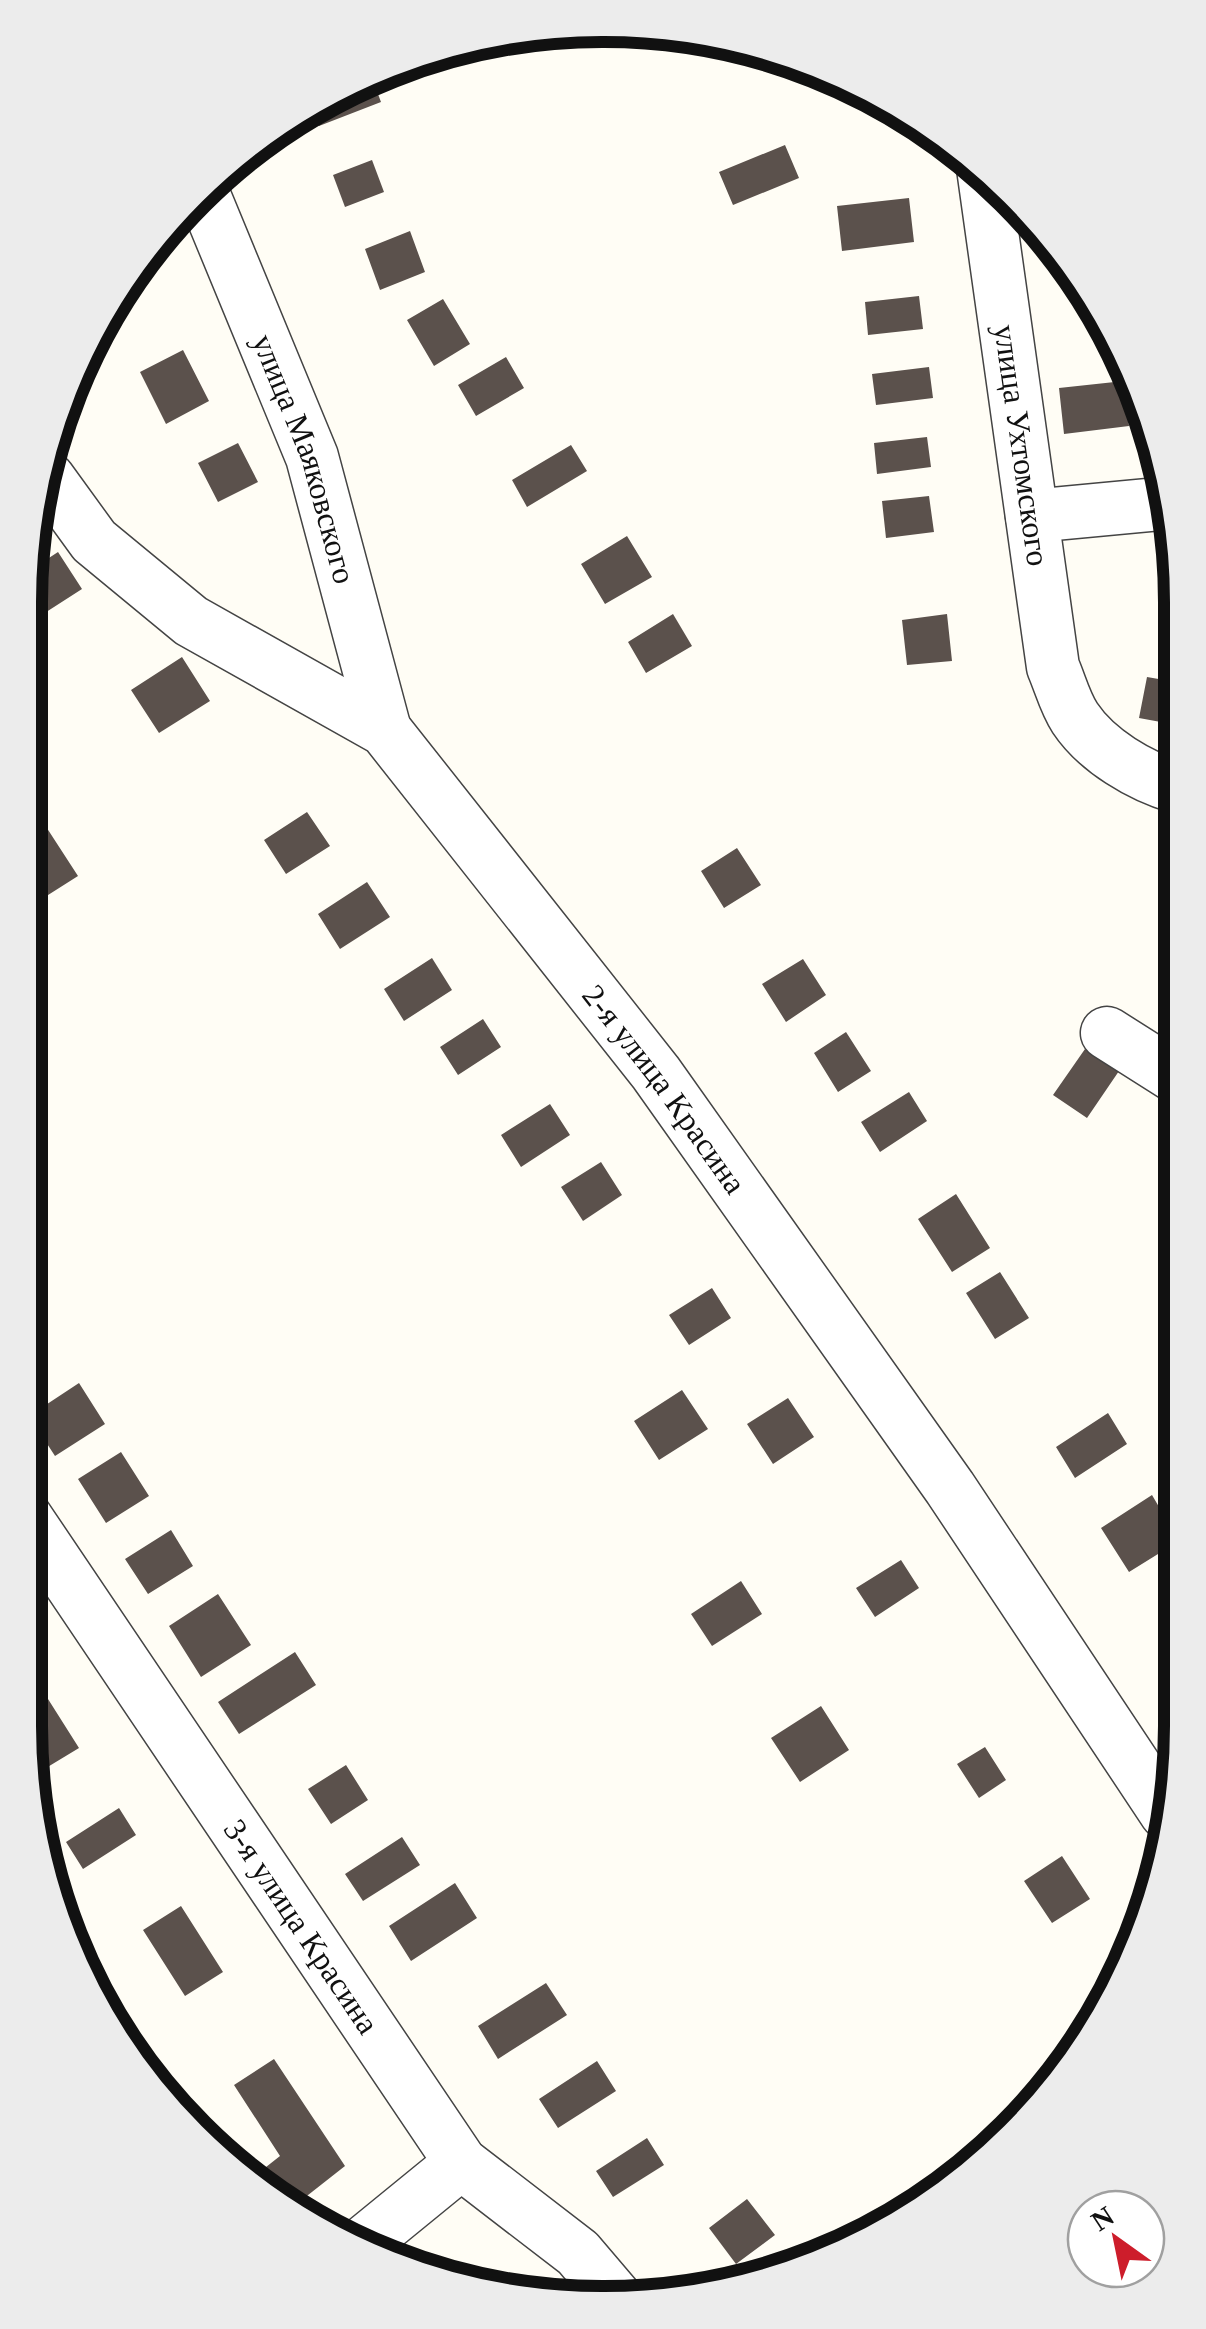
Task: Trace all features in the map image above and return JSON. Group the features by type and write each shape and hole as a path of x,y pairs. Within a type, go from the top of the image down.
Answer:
{"street":[{"name":"улица Ухтомского","path":"988,196 1053,667 1075,718 1107,749 1147,778 1164,783"},
{"name":"улица Маяковского","path":"208,206 312,458 385,730"},
{"name":"2-я улица Красина","path":"55,488 94,541 191,621 385,730 656,1073 950,1488 1159,1802"},
{"path":"1032,516 1155,504"},
{"path":"1107,1034 1164,1069"},
{"name":"3-я улица Красина","path":"42,1541 460,2163 578,2252 607,2287"},
{"path":"371,2236 460,2163"}],"building":[{"path":"377,90 381,102 319,126 317,122"},
{"path":"785,145 799,178 733,205 719,172"},
{"path":"372,160 384,192 345,207 333,175"},
{"path":"909,198 914,242 842,251 837,206"},
{"path":"410,231 425,272 380,290 365,249"},
{"path":"919,296 923,329 868,335 865,302"},
{"path":"443,299 470,344 434,366 407,320"},
{"path":"183,350 209,401 166,424 140,372"},
{"path":"506,357 524,388 476,416 458,385"},
{"path":"929,367 933,398 876,405 872,374"},
{"path":"1118,382 1126,403 1129,426 1064,434 1059,388"},
{"path":"927,437 931,467 877,474 874,443"},
{"path":"238,443 258,482 218,502 198,463"},
{"path":"571,445 587,471 527,507 512,480"},
{"path":"929,496 934,532 886,538 882,501"},
{"path":"627,536 652,577 605,604 581,564"},
{"path":"58,552 82,589 42,615 42,603 44,561"},
{"path":"673,614 692,646 646,673 628,642"},
{"path":"947,614 952,661 907,665 902,620"},
{"path":"182,657 210,701 159,733 131,690"},
{"path":"1147,677 1164,680 1164,723 1139,718"},
{"path":"307,812 330,846 286,874 264,840"},
{"path":"42,821 78,876 42,899"},
{"path":"737,848 761,885 724,908 701,871"},
{"path":"367,882 390,917 340,949 318,914"},
{"path":"432,958 452,990 404,1021 384,989"},
{"path":"803,959 826,995 786,1022 762,984"},
{"path":"483,1019 501,1047 458,1075 440,1047"},
{"path":"846,1032 871,1071 838,1092 814,1053"},
{"path":"1085,1049 1119,1071 1087,1118 1053,1095"},
{"path":"909,1092 927,1121 880,1152 861,1122"},
{"path":"550,1104 570,1135 521,1167 501,1135"},
{"path":"601,1162 622,1195 583,1221 561,1187"},
{"path":"956,1194 990,1248 952,1272 918,1219"},
{"path":"1000,1272 1029,1318 995,1339 966,1293"},
{"path":"712,1288 731,1318 689,1345 669,1315"},
{"path":"79,1383 105,1424 55,1456 42,1436 42,1407"},
{"path":"682,1390 708,1429 659,1460 634,1421"},
{"path":"788,1398 814,1437 773,1464 747,1424"},
{"path":"1108,1413 1127,1444 1075,1478 1056,1447"},
{"path":"121,1452 149,1496 106,1523 78,1479"},
{"path":"1152,1495 1164,1515 1164,1550 1129,1572 1101,1528"},
{"path":"171,1530 193,1566 148,1594 125,1559"},
{"path":"901,1560 919,1588 875,1617 856,1588"},
{"path":"741,1581 762,1614 712,1646 691,1614"},
{"path":"218,1594 251,1645 201,1677 169,1626"},
{"path":"295,1652 316,1685 239,1734 218,1702"},
{"path":"48,1699 79,1748 44,1769 42,1726 42,1703"},
{"path":"821,1706 849,1750 800,1782 771,1738"},
{"path":"985,1747 1006,1780 979,1798 957,1764"},
{"path":"346,1765 368,1800 331,1824 308,1789"},
{"path":"119,1808 136,1835 83,1869 66,1842"},
{"path":"402,1837 420,1865 363,1901 345,1874"},
{"path":"1062,1856 1090,1899 1052,1923 1024,1881"},
{"path":"455,1883 477,1918 411,1961 389,1926"},
{"path":"181,1906 223,1972 185,1996 143,1930"},
{"path":"546,1983 567,2015 498,2059 478,2026"},
{"path":"274,2059 345,2166 303,2199 262,2171 280,2156 234,2085"},
{"path":"597,2061 616,2091 558,2128 539,2099"},
{"path":"647,2138 664,2165 613,2197 596,2171"},
{"path":"747,2199 775,2235 736,2264 709,2228"}]}
